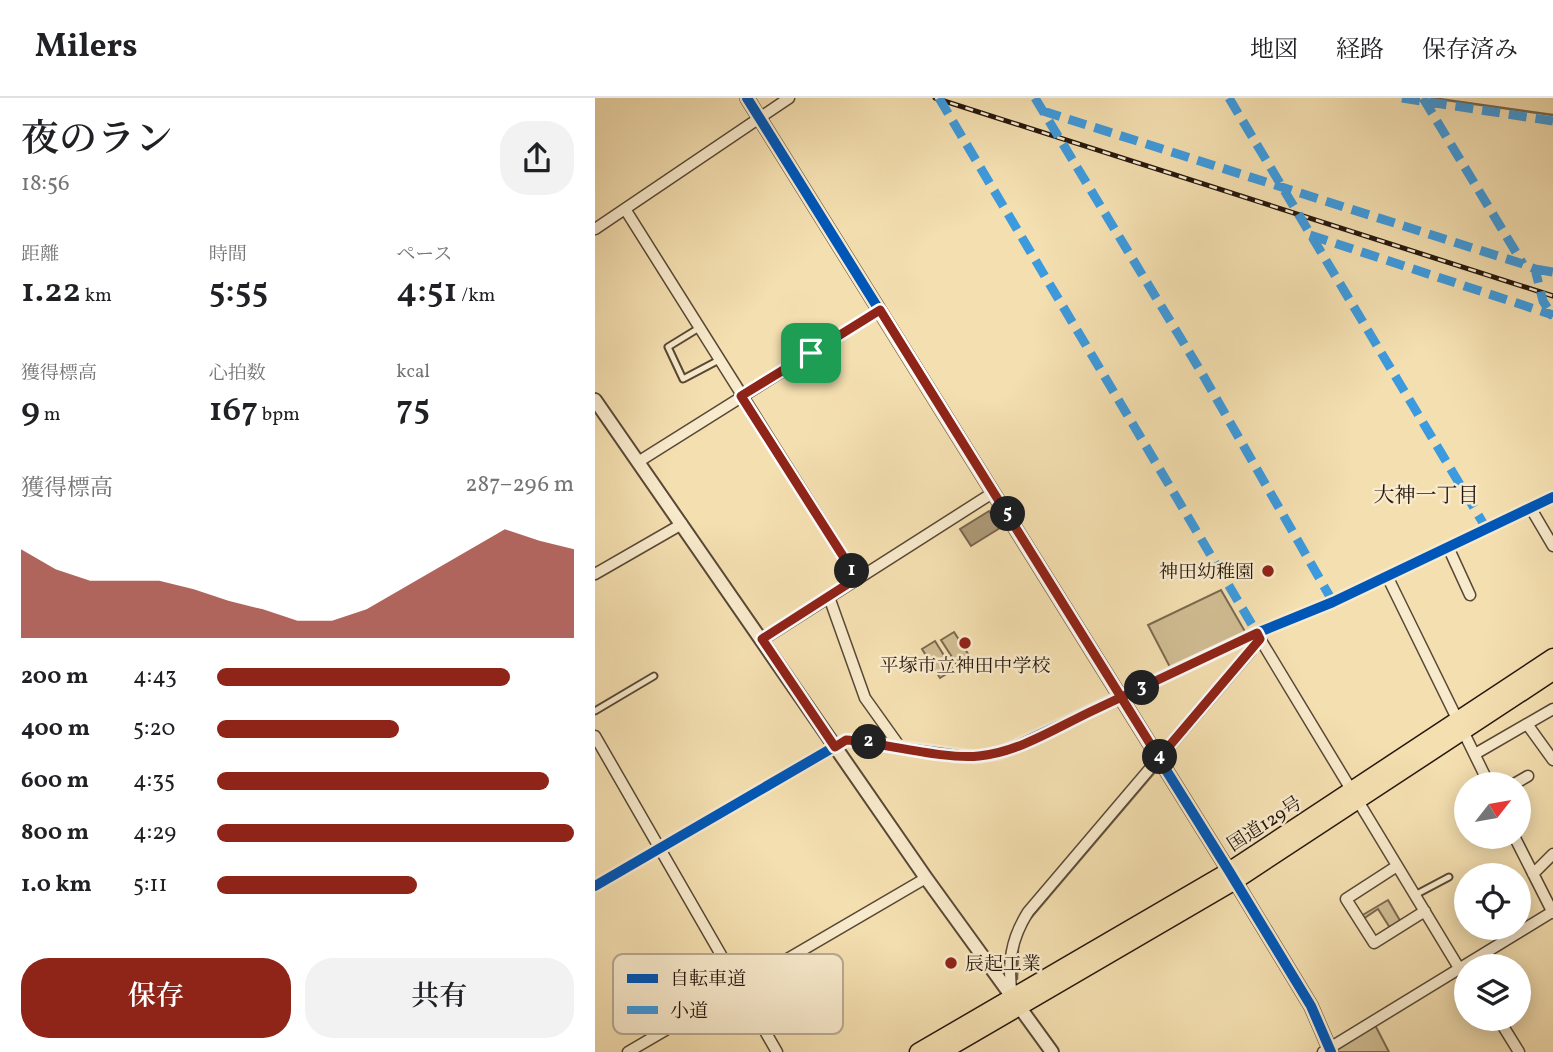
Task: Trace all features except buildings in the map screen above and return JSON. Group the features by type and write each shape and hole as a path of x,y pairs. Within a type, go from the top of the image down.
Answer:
{"highway":[{"name":"国道129号","path":"942,1052 1017,1002 1232,876 1460,726 1553,657"},
{"name":"国道129号","path":"1460,726 1553,672"},
{"name":"国道129号","path":"918,1052 1017,1002"}],"street":[{"path":"747,98 1232,876 1311,1006 1327,1051 1454,973"},
{"path":"595,229 789,98"},
{"path":"625,209 857,578"},
{"path":"638,462 880,310"},
{"path":"595,400 926,878 1052,1052"},
{"path":"762,639 994,492"},
{"path":"595,886 846,740 975,757 1000,753 1258,636 1553,497"},
{"path":"1530,507 1553,546"},
{"path":"595,574 682,524"},
{"path":"1447,547 1470,595"},
{"path":"1387,576 1483,772"},
{"path":"829,597 865,698 900,747"},
{"path":"1017,1002 1009,966 1016,931 1028,912 1258,636"},
{"path":"1258,636 1425,912 1454,954"},
{"path":"1475,754 1553,709"},
{"path":"1527,724 1553,760"},
{"path":"595,736 721,954"},
{"path":"1485,954 1553,913 1520,849"},
{"path":"1533,874 1553,854"},
{"path":"1397,866 1346,899 1374,943 1425,912"},
{"path":"796,954 926,878"},
{"path":"1506,1031 1519,1052"},
{"path":"628,1052 659,1034"},
{"path":"767,1034 777,1052"}],"lane":[{"path":"699,328 668,347 683,379 719,360"},
{"path":"595,711 654,676"},
{"path":"1415,895 1449,877"}],"shaded area":[{"path":"989,511 1000,528 971,546 960,529"},
{"path":"1221,590 1247,635 1172,671 1148,625"},
{"path":"954,632 972,660 959,668 941,640"},
{"path":"935,641 953,670 940,678 922,649"},
{"path":"1388,900 1402,924 1392,931 1378,909 1363,919 1361,916"},
{"path":"1375,1025 1389,1052 1336,1052 1336,1049"}],"waterway":[{"path":"1432,98 1553,115"},
{"path":"1164,761 1255,654"},
{"path":"1022,933 1029,920 1160,766"},
{"path":"1017,979 1018,946"}],"railway":[{"path":"935,98 1553,296"}],"marked path":[{"path":"939,98 1257,633"},
{"path":"1035,98 1200,370 1333,602"},
{"path":"1229,98 1486,528"},
{"path":"1402,98 1553,121"},
{"path":"1423,98 1523,264"},
{"path":"1043,111 1523,264 1535,269 1543,301 1553,317"},
{"path":"1310,235 1553,315"},
{"path":"1535,269 1553,272"}],"cycle path":[{"path":"747,98 1229,871 1311,1006 1331,1052"},
{"path":"595,886 846,740 975,757 1000,753 1257,633 1333,602 1553,497"}],"place":[{"name":"神田幼稚園","path":"1268,571"},
{"name":"平塚市立神田中学校","path":"965,643"},
{"name":"辰起工業","path":"951,963"}],"district":[{"name":"大神一丁目","path":"1426,495"}],"route":[{"path":"811,353 741,396 857,578 762,639 835,747 846,740 975,757 1000,753 1021,745 1121,698 1189,666 1257,633 1260,639 1159,758 1121,698 994,492 880,310 811,353"}]}
